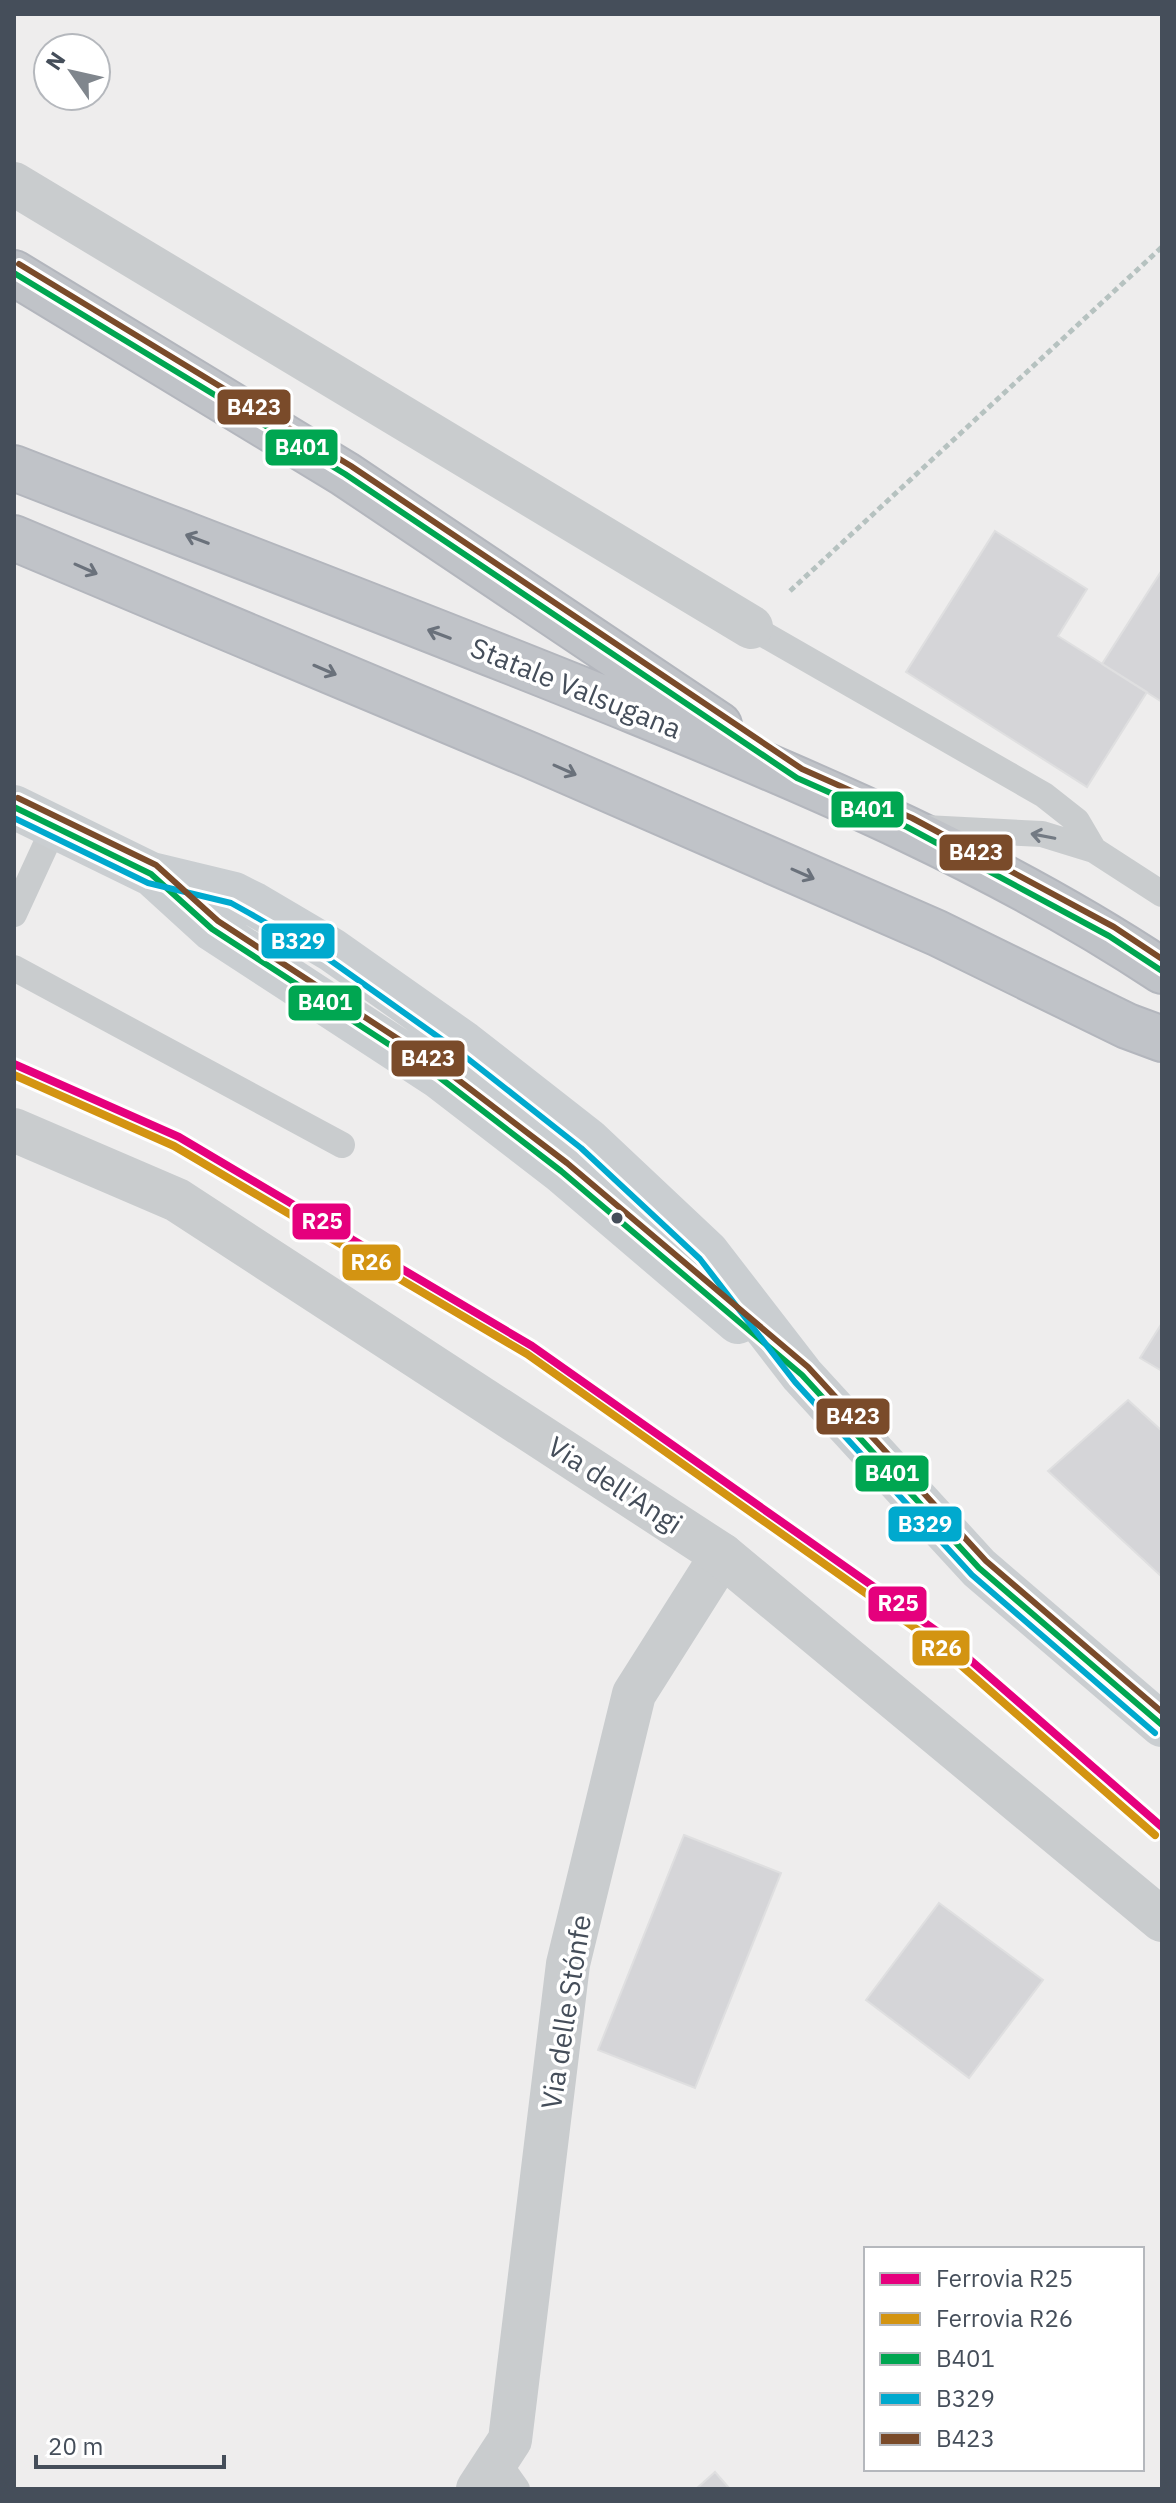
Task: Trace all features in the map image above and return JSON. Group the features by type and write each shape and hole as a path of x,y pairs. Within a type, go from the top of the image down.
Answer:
{"highway":[{"path":"14,273 345,474 797,778"},
{"name":"Statale Valsugana","path":"14,468 559,680 797,778 907,827 1109,936 1162,971"},
{"path":"14,538 574,774 937,933 1127,1026 1162,1039"}],"main road":[{"path":"14,807 151,874 234,894 254,904 332,950 464,1043 588,1140 707,1252 802,1375 979,1568 1162,1725"}],"street":[{"path":"14,184 751,627"},
{"name":"Via dell'Angi","path":"14,1130 177,1200 722,1555 1162,1920"},
{"name":"Via delle Stónfe","path":"498,2480 510,2440 568,1964 634,1694 722,1555"}],"lane":[{"path":"751,627 1044,795 1077,821 1094,850"},
{"path":"14,914 55,825"},
{"path":"907,827 1042,834 1094,850 1162,894"},
{"path":"14,968 342,1145"}],"path":[{"path":"751,627 1162,247"}],"building":[{"path":"995,531 1087,589 1058,636 1147,692 1087,787 906,672"},
{"path":"1162,570 1162,702 1102,664"},
{"path":"1162,1323 1162,1371 1140,1358"},
{"path":"1128,1400 1162,1431 1162,1577 1048,1471"},
{"path":"684,1835 781,1873 695,2088 598,2050"},
{"path":"939,1903 1043,1980 969,2078 866,2000"},
{"path":"715,2472 730,2489 696,2489"}],"rail line":[{"name":"R25","path":"14,1064 179,1137 532,1346 938,1632 1162,1827"},
{"name":"R26","path":"14,1075 174,1146 527,1354 932,1640 1155,1835"}],"transit line":[{"name":"B423","path":"19,264 351,466 802,769 912,818 1114,927 1162,959"},
{"name":"B401","path":"14,273 345,474 797,778 907,827 1109,936 1162,971"},
{"name":"B423","path":"18,798 156,865 218,921 444,1069 567,1163 808,1367 986,1561 1162,1712"},
{"name":"B401","path":"14,807 151,874 212,929 439,1077 561,1171 802,1375 979,1568 1162,1725"},
{"name":"B329","path":"14,818 148,883 231,903 327,958 458,1051 581,1148 700,1259 795,1382 972,1575 1155,1733"}]}
